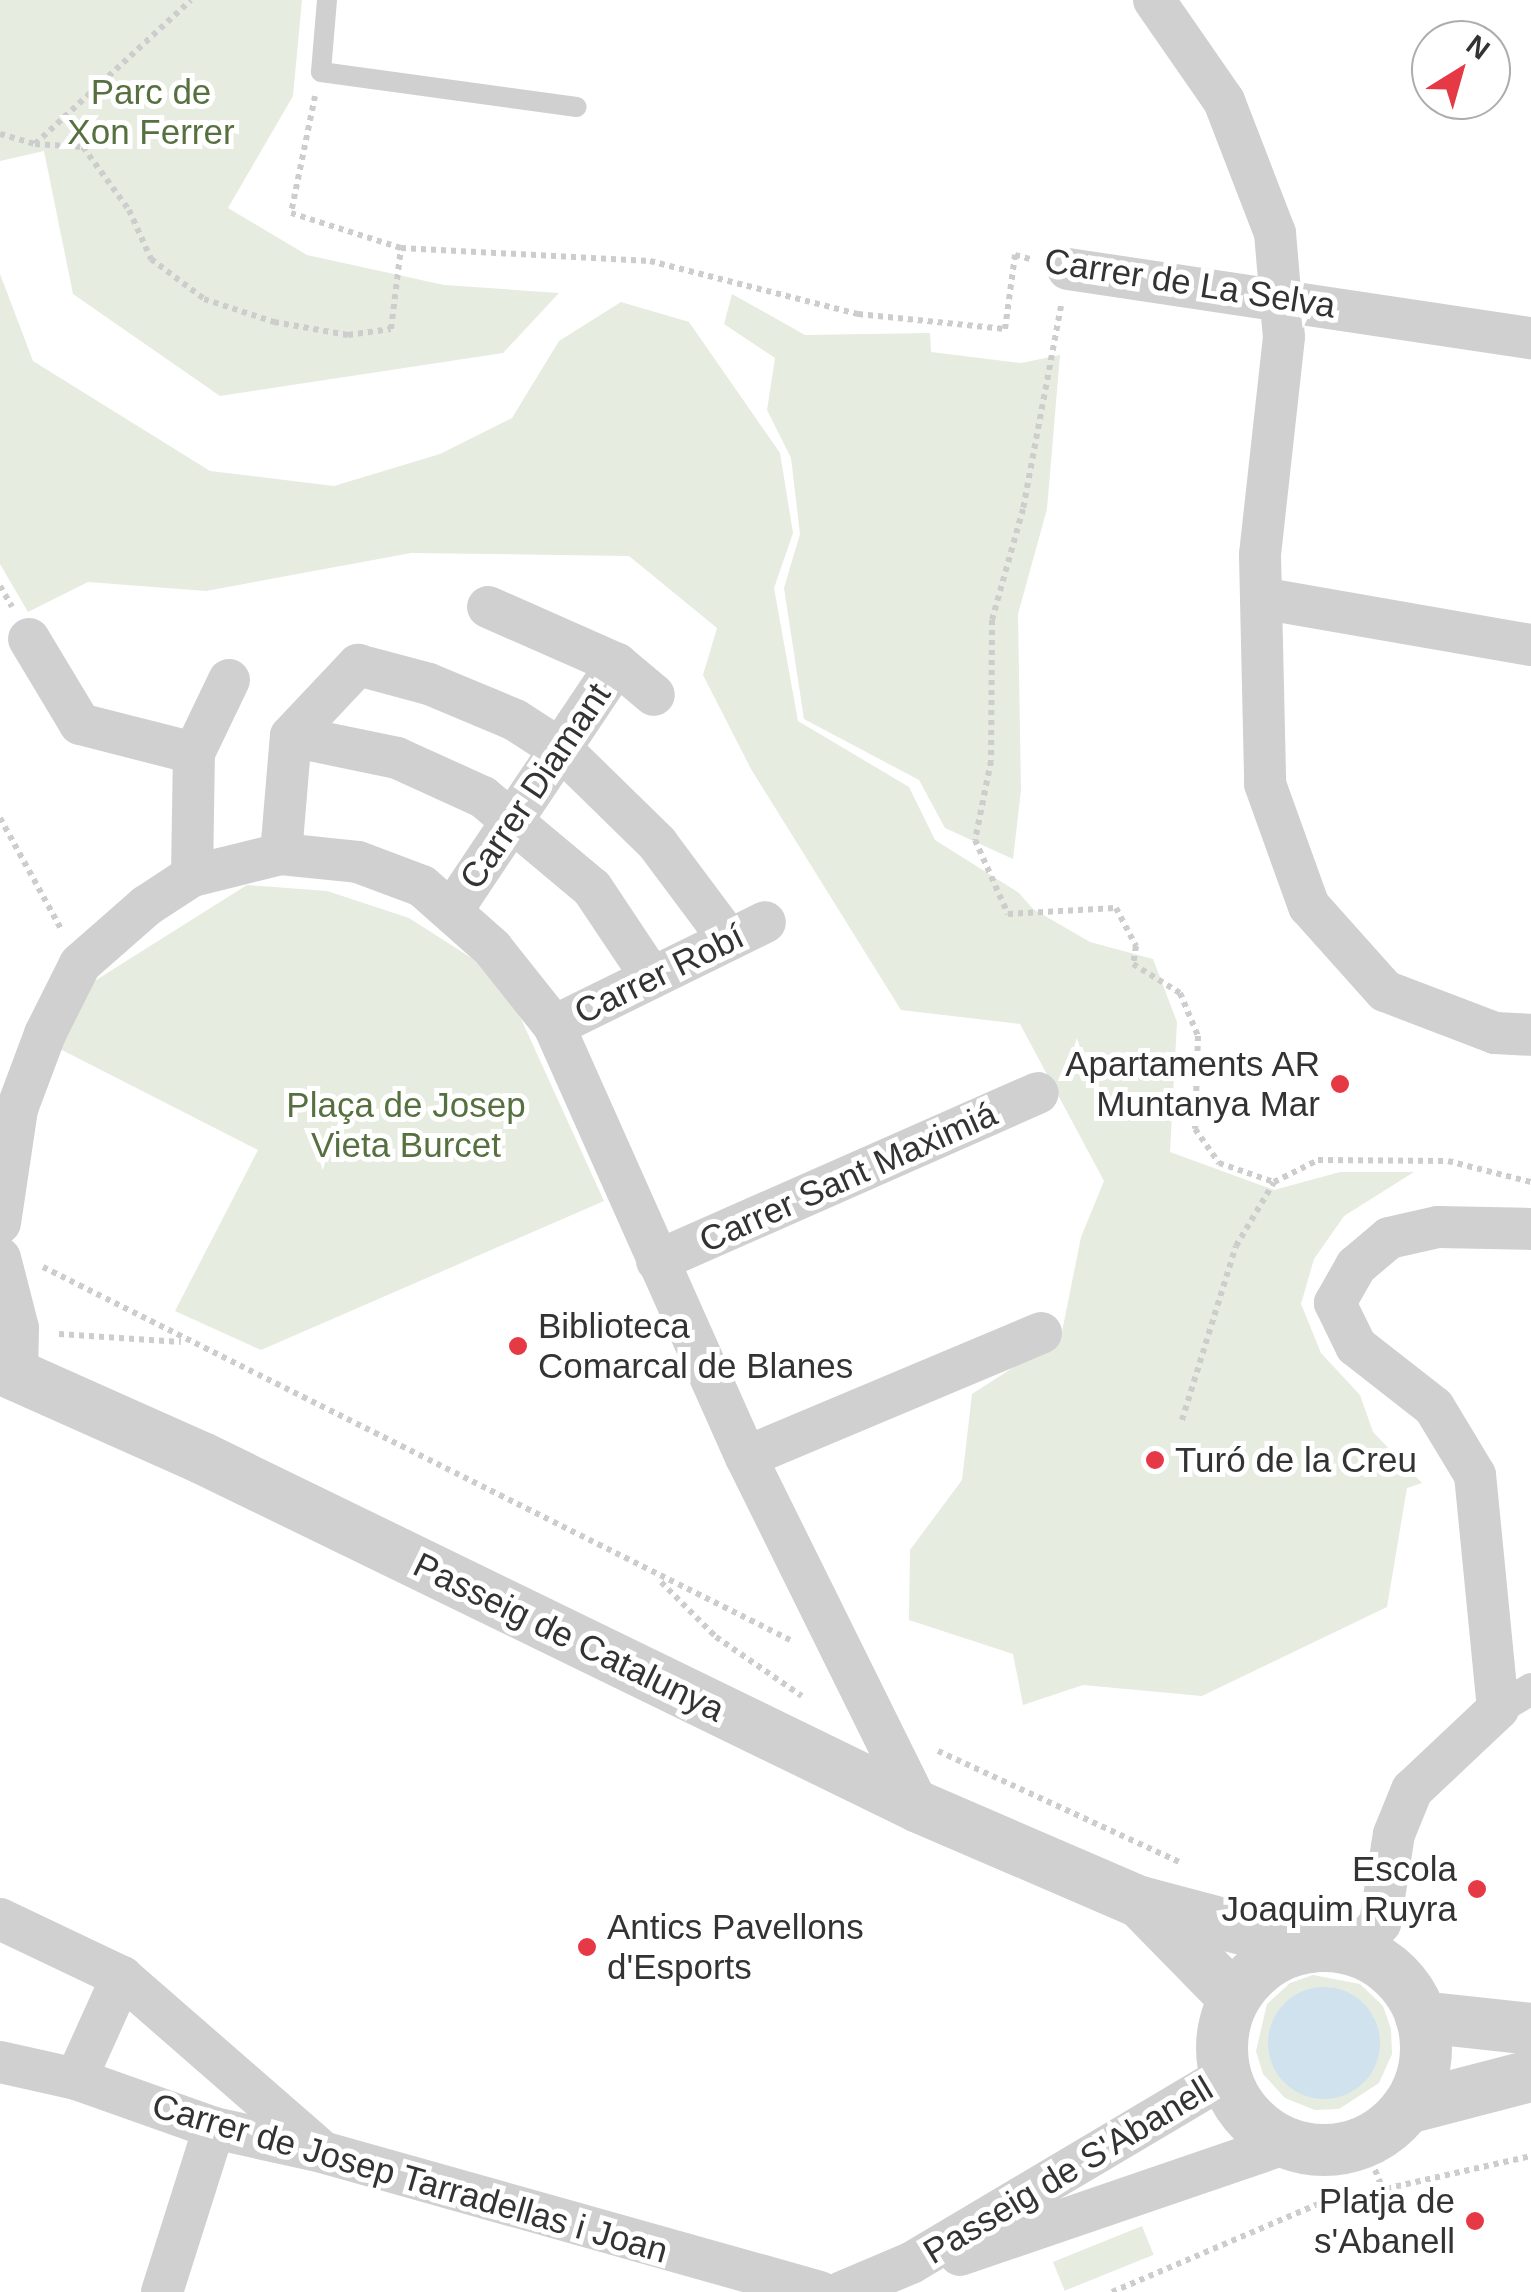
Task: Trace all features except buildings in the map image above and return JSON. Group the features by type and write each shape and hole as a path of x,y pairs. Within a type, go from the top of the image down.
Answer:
{"street":[{"path":"1154,0 1224,101 1275,233 1282,296 1261,598 1265,784 1308,906 1386,991 1495,1033 1531,1035"},
{"name":"Carrer de La Selva","path":"1068,269 1282,296 1531,338"},
{"path":"1261,598 1531,644"},
{"path":"488,607 617,664 654,695"},
{"path":"30,639 80,724 194,753"},
{"name":"Carrer Diamant","path":"452,908 563,750 617,664"},
{"path":"281,854 292,736 358,665 498,713 563,750"},
{"path":"192,876 194,753 229,680"},
{"path":"292,736 397,758 484,796 592,888 650,975"},
{"name":"Carrer Robí","path":"554,1026 746,930 563,750"},
{"path":"0,1223 8,1093 80,964 192,876 281,854 358,862 422,886 452,908 554,1026 746,1457 919,1808"},
{"name":"Carrer Sant Maximiá","path":"657,1260 1038,1093"},
{"path":"1333,1949 1396,1977 1422,2017 1425,2064 1407,2108 1373,2164 1335,2150 1285,2144 1254,2122 1226,2076 1222,2036 1234,1998 1280,1956 1333,1949 1380,1923 1394,1834 1412,1790 1520,1702 1475,1475 1434,1408 1356,1346 1335,1304 1356,1266 1389,1238 1438,1227 1531,1230"},
{"path":"12,1358 19,1253"},
{"path":"746,1457 1041,1333"},
{"name":"Passeig de Catalunya","path":"12,1358 202,1458 919,1808 1140,1902 1333,1949"},
{"name":"Passeig de Catalunya","path":"1140,1902 1234,1998"},
{"path":"0,1919 122,1977 322,2152"},
{"path":"76,2079 122,1977"},
{"path":"1422,2017 1531,2029"},
{"name":"Carrer de Josep Tarradellas i Joan","path":"0,2062 76,2079 214,2128 322,2152 820,2292"},
{"name":"Passeig de S'Abanell","path":"842,2292 911,2263 1226,2076"},
{"path":"1407,2108 1531,2076"},
{"path":"162,2292 214,2128"},
{"name":"Passeig de S'Abanell","path":"911,2263 931,2265 1285,2144"}],"lane":[{"path":"328,0 320,72 577,107"}],"path":[{"path":"35,144 191,0"},
{"name":"Carrer de La Selva","path":"320,72 291,213 401,248 650,262 858,314 1004,330 1014,255 1068,269"},
{"path":"0,134 35,144 83,147 129,210 152,259 204,299 274,322 348,335 391,330 401,248"},
{"path":"1068,269 1023,509 992,620 990,761 975,840 1008,914 1116,908 1136,946 1133,964 1180,992 1198,1036 1195,1130 1219,1163 1274,1182"},
{"path":"0,818 42,896"},
{"path":"1182,1420 1236,1246 1274,1182 1318,1160 1448,1161 1531,1182"},
{"path":"19,1253 186,1342 656,1578 820,1654 845,1658"},
{"path":"12,1358 186,1342"},
{"path":"1112,2292 1318,2204 1373,2164 1531,2156"}],"green space":[{"name":"Parc de Xon Ferrer","path":"0,0 302,0 293,96 228,208 307,255 444,285 559,293 503,353 220,396 73,294 44,151 0,161"},
{"path":"0,274 33,361 210,471 334,486 440,454 512,418 559,341 621,302 689,322 780,453 793,533 774,588 798,721 909,787 935,840 1019,893 1033,909 1090,942 1153,959 1177,1022 1170,1152 1274,1190 1340,1172 1414,1172 1344,1216 1314,1259 1301,1304 1321,1353 1360,1395 1373,1432 1422,1483 1407,1488 1387,1607 1202,1696 1083,1685 1023,1705 1013,1654 909,1620 910,1550 962,1480 972,1394 1061,1337 1081,1237 1104,1181 1020,1024 901,1010 751,769 703,675 717,628 629,556 411,553 206,591 88,582 28,612 0,564"},
{"path":"732,294 805,335 930,333 931,352 1021,363 1060,355 1047,509 1018,614 1021,790 1013,859 945,828 919,780 804,719 784,588 800,534 791,458 767,410 775,358 724,324"},
{"name":"Plaça de Josep Vieta Burcet","path":"247,885 327,891 409,918 473,959 512,999 604,1201 261,1350 175,1311 258,1150 56,1047 85,987"},
{"path":"1313,1975 1360,1984 1383,2006 1391,2029 1392,2054 1379,2083 1339,2109 1315,2110 1285,2098 1263,2074 1256,2051 1267,2004 1290,1983","holes":["1329,1987 1362,2002 1374,2017 1326,2099 1290,2087 1311,1989"]},
{"path":"1142,2226 1154,2255 1065,2291 1053,2262"}],"water":[{"path":"1324,1987 1345,1992 1363,2004 1375,2022 1380,2043 1375,2064 1363,2082 1345,2094 1324,2099 1303,2094 1285,2082 1273,2064 1268,2043 1273,2022 1285,2004 1303,1992"}],"place":[{"name":"Apartaments AR Muntanya Mar","path":"1340,1084"},
{"name":"Biblioteca Comarcal de Blanes","path":"518,1346"},
{"name":"Turó de la Creu","path":"1155,1460"},
{"name":"Escola Joaquim Ruyra","path":"1477,1889"},
{"name":"Antics Pavellons d'Esports","path":"587,1947"},
{"name":"Platja de s'Abanell","path":"1475,2221"}]}
